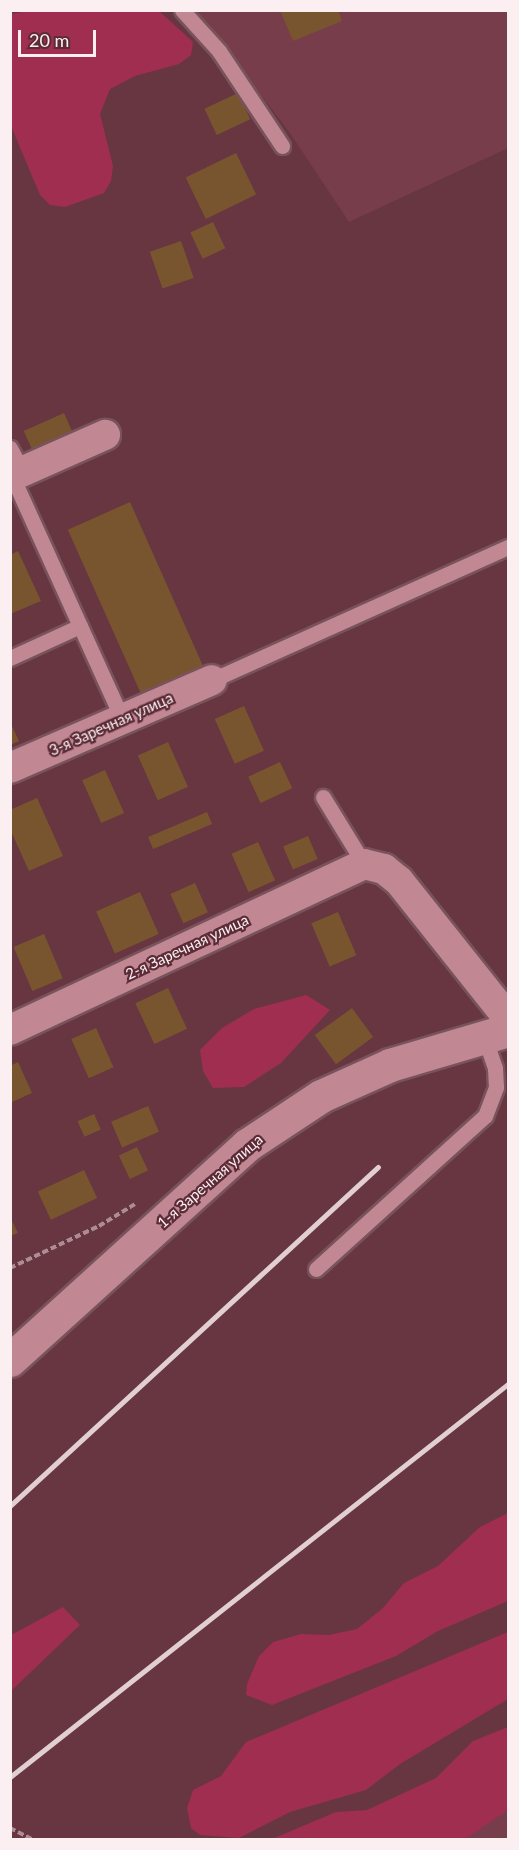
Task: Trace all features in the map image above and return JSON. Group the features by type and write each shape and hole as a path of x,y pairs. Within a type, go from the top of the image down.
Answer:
{"street":[{"path":"14,468 105,435"},
{"name":"3-я Заречная улица","path":"10,768 212,680"},
{"path":"364,864 384,869 399,881 500,1028"},
{"name":"2-я Заречная улица","path":"10,1030 364,864"},
{"name":"1-я Заречная улица","path":"10,1360 247,1145 321,1096 390,1065 500,1028"}],"lane":[{"path":"182,10 219,51 282,146"},
{"path":"14,468 80,626 123,719"},
{"path":"212,680 508,547"},
{"path":"10,658 80,626"},
{"path":"323,797 364,864"},
{"path":"316,1269 485,1116 496,1087 495,1068 500,1028"}],"path":[{"path":"10,1828 34,1839"}],"shaded area":[{"path":"29,11 159,11 193,42 191,55 179,64 135,76 110,89 100,114 113,166 111,181 104,193 65,207 50,205 40,195 11,126 11,14"},
{"path":"197,11 508,11 508,148 349,222 290,133"},
{"path":"306,995 330,1010 281,1063 244,1087 213,1088 203,1071 200,1050 222,1028 254,1009"},
{"path":"508,1513 508,1601 438,1631 396,1656 272,1705 246,1695 247,1684 259,1656 273,1642 301,1634 329,1635 357,1629 382,1609 404,1583 438,1566 480,1527"},
{"path":"63,1607 80,1625 11,1691 11,1635"},
{"path":"508,1632 508,1699 400,1764 366,1790 290,1812 239,1838 200,1835 191,1828 187,1808 193,1790 221,1776 246,1742"},
{"path":"508,1727 508,1810 465,1839 272,1839 336,1812 367,1810 436,1778 473,1741"},
{"path":"508,1810 508,1839 455,1839"}],"building":[{"path":"280,10 338,10 342,21 293,41"},
{"path":"238,93 250,119 217,135 204,109"},
{"path":"236,153 256,194 206,219 186,178"},
{"path":"213,222 225,248 203,259 190,233"},
{"path":"181,241 194,278 162,289 150,252"},
{"path":"64,413 74,435 34,453 24,431"},
{"path":"130,502 203,666 141,694 68,530"},
{"path":"18,551 41,601 10,614 10,555"},
{"path":"244,706 264,751 235,764 215,719"},
{"path":"10,722 19,741 10,745"},
{"path":"168,742 188,787 158,800 138,755"},
{"path":"280,762 292,788 261,803 248,777"},
{"path":"105,770 124,813 101,823 82,780"},
{"path":"37,798 63,856 29,871 10,829 10,810"},
{"path":"207,812 212,824 153,849 148,837"},
{"path":"308,836 318,859 293,870 283,847"},
{"path":"258,842 275,880 249,892 232,854"},
{"path":"195,883 208,912 183,923 170,894"},
{"path":"140,892 159,934 115,954 96,912"},
{"path":"338,912 356,955 330,967 311,923"},
{"path":"44,934 63,978 32,991 14,947"},
{"path":"168,988 187,1029 154,1044 135,1003"},
{"path":"352,1008 373,1037 336,1064 315,1035"},
{"path":"96,1028 113,1067 89,1078 71,1039"},
{"path":"18,1062 32,1093 10,1103 10,1066"},
{"path":"148,1106 159,1132 122,1147 111,1122"},
{"path":"94,1114 101,1130 84,1137 78,1121"},
{"path":"137,1147 148,1171 130,1179 119,1155"},
{"path":"84,1170 97,1198 51,1220 38,1192"},
{"path":"10,1217 18,1233 10,1236"}],"railway":[{"path":"10,1506 378,1167"},
{"path":"10,1777 508,1384"}]}
